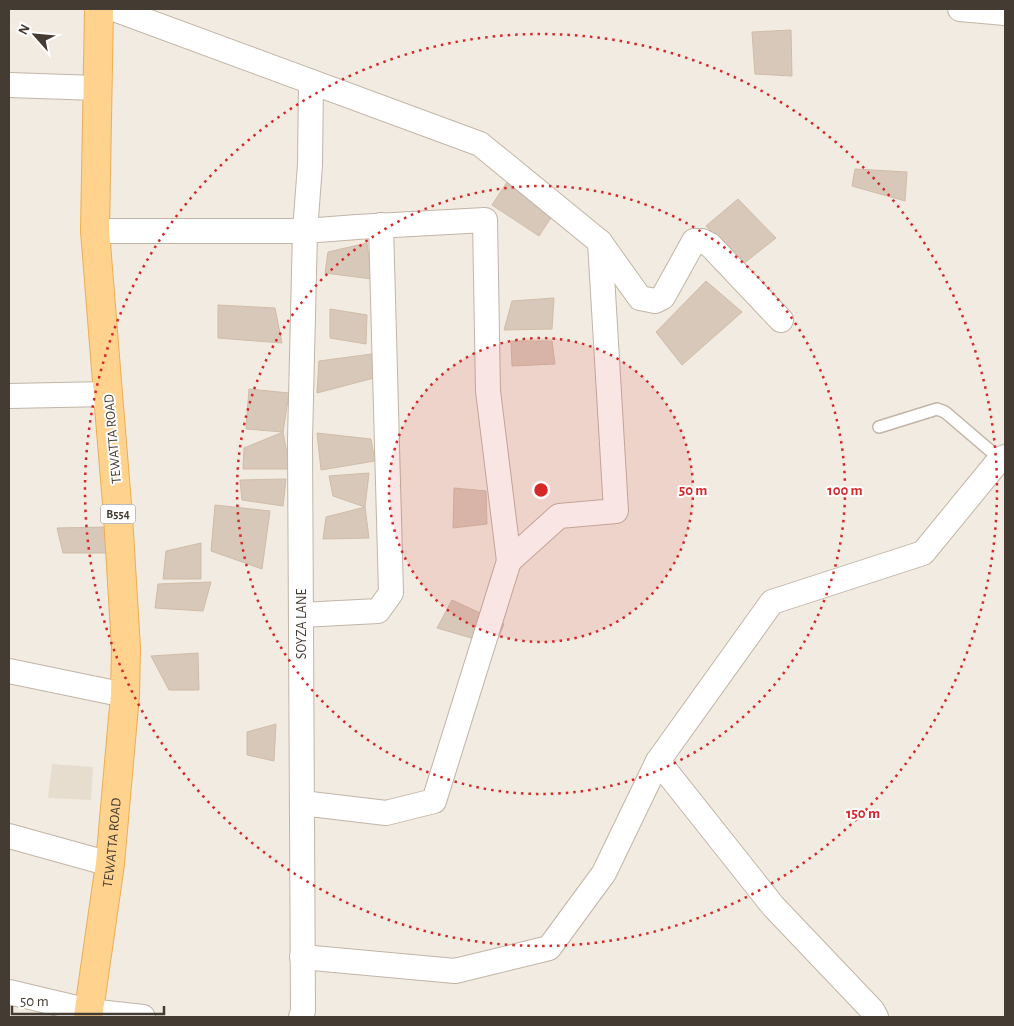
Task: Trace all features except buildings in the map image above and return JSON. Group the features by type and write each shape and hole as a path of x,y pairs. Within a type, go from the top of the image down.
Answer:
{"main road":[{"name":"TEWATTA ROAD","path":"88,1014 110,864 125,695 126,638 95,231 99,9"}],"street":[{"path":"114,9 480,144 600,242 640,298 655,301 664,297 694,241 702,241 710,245 781,320"},
{"path":"960,9 1005,13"},
{"name":"SOYZA LANE","path":"300,1017 303,1011 300,440 305,231 310,165 311,82"},
{"path":"9,85 97,88"},
{"path":"95,231 305,231 485,220 488,391 509,562 434,801 386,813 302,803"},
{"path":"301,615 378,611 391,593 381,226"},
{"path":"509,562 558,516 616,511 600,242"},
{"path":"9,396 108,394"},
{"path":"302,957 455,971 549,948 604,873 658,761 772,602 923,553 1003,458"},
{"path":"9,671 125,695"},
{"path":"658,761 772,906 872,1010 876,1017"},
{"path":"9,836 110,864"},
{"path":"9,992 88,1014 143,1017"}],"lane":[{"path":"879,427 937,409 945,412 1003,458"}],"shaded area":[{"path":"52,764 93,767 91,800 48,798"}]}
